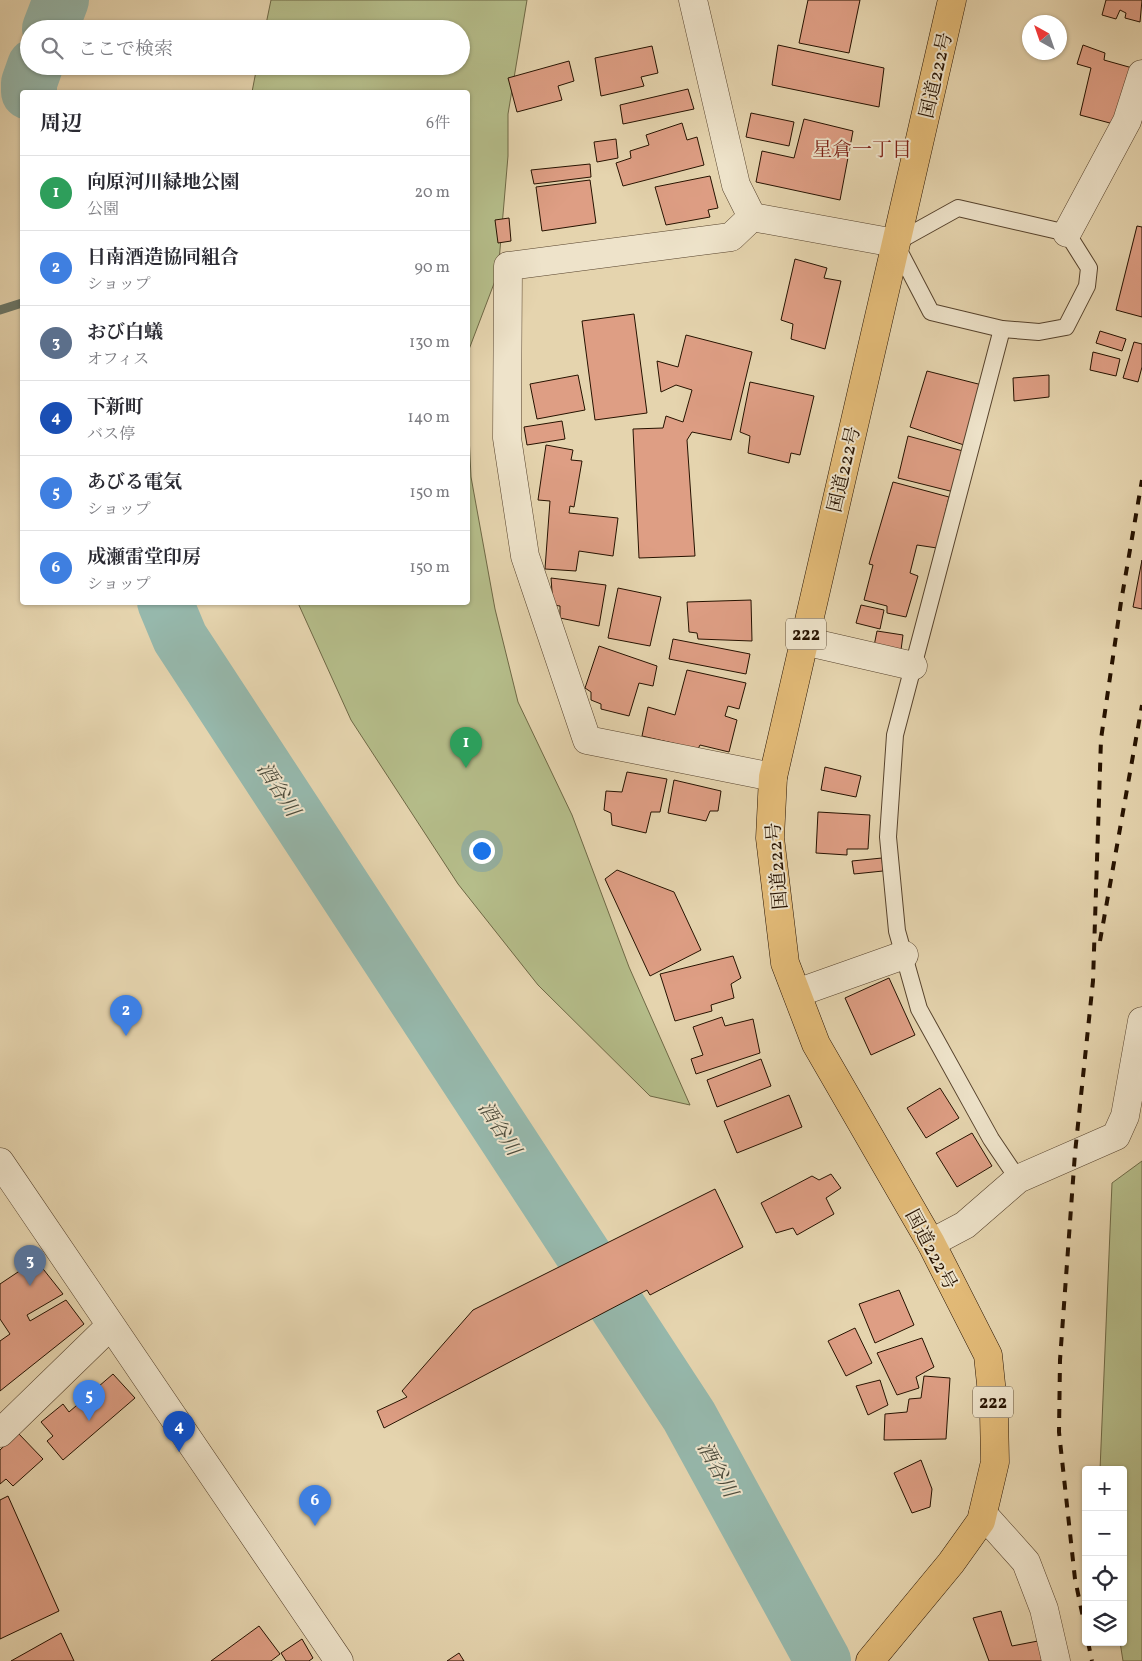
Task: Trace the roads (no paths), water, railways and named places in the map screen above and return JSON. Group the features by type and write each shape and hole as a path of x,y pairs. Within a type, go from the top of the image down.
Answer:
{"highway":[{"name":"国道222号","path":"870,1661 951,1563 981,1521 995,1462 994,1413 988,1354 931,1244 816,1044 785,963 770,838 773,777 952,0"}],"street":[{"path":"693,0 736,185 752,217"},
{"path":"1067,233 1127,121 1142,74"},
{"path":"752,217 895,243"},
{"path":"752,217 731,237 508,266 507,438 525,556 587,740 773,777"},
{"path":"804,641 913,666"},
{"path":"797,994 904,955"},
{"path":"931,1244 965,1225 1018,1179 1116,1136 1133,1112 1142,1021"},
{"path":"0,1162 340,1661"},
{"path":"0,1433 110,1326"},
{"path":"983,1514 1026,1562 1044,1609 1056,1661"}],"lane":[{"path":"958,208 1067,233 1089,268 1087,286 1066,327 1039,332 1002,329 931,312 895,243 958,208"},
{"path":"1002,329 895,735 888,837 898,931 919,1009 991,1139 1018,1179"}],"waterway":[{"name":"酒谷川","path":"53,20 61,0"},
{"name":"酒谷川","path":"29,90 32,75"},
{"path":"0,310 20,304"},
{"name":"酒谷川","path":"166,605 180,638 689,1416 823,1661"}],"railway":[{"path":"1082,1613 1075,1579 1059,1432 1060,1360 1075,1153 1093,981 1101,739 1121,602 1142,480"},
{"path":"1100,941 1142,705"},
{"path":"1089,1646 1092,1661"}],"place":[{"name":"向原河川緑地公園","path":"466,768"},
{"name":"日南酒造協同組合","path":"126,1036"},
{"name":"おび白蟻","path":"30,1286"},
{"name":"あびる電気","path":"89,1421"},
{"name":"下新町","path":"179,1452"},
{"name":"成瀬雷堂印房","path":"315,1526"}],"district":[{"name":"星倉一丁目","path":"862,149"}]}
